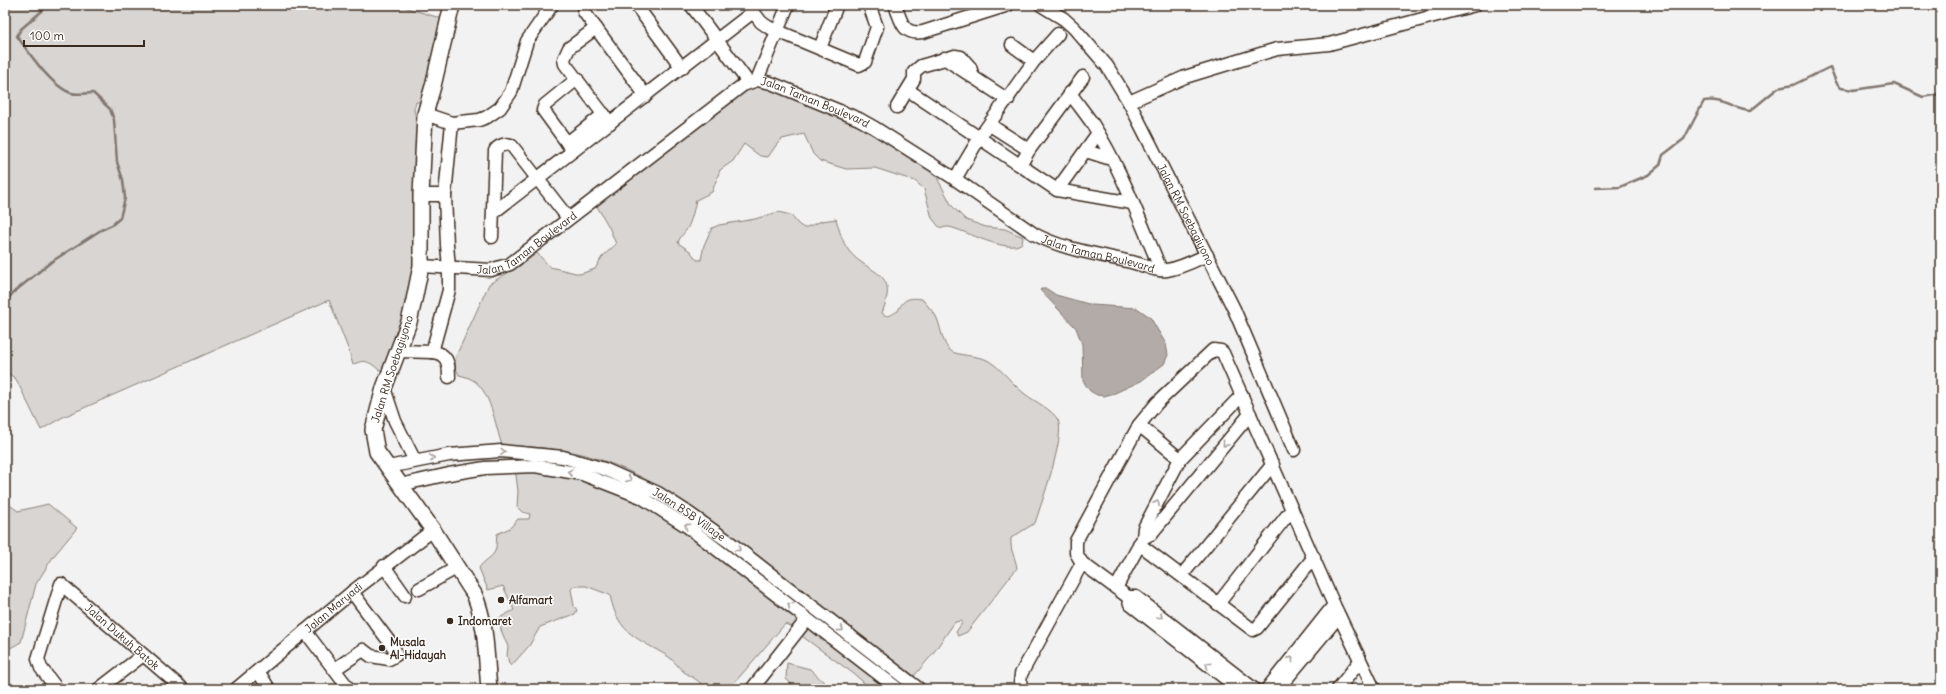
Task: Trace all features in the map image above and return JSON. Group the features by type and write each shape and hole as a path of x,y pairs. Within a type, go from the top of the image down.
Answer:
{"main road":[{"name":"Jalan RM Soebagiyono","path":"452,5 434,86 425,114 421,195 421,266 409,322 384,388 373,430 377,452 433,530 474,594 481,614 489,689"}],"street":[{"path":"425,114 452,123 479,120 487,117 500,108 511,92 527,41 552,5"},
{"path":"636,5 682,68"},
{"path":"691,5 718,41 753,81 778,31 788,5"},
{"path":"820,48 837,5"},
{"path":"494,212 538,179 570,147 607,119 646,96 718,41 750,9 764,25 820,48 856,65 861,65 865,62 877,27 869,5"},
{"path":"895,5 905,28 910,33 914,34 1008,5"},
{"name":"Jalan RM Soebagiyono","path":"1040,5 1064,19 1074,28 1107,66 1129,102 1234,309 1294,450"},
{"path":"1129,102 1185,77 1277,49 1329,44 1475,5"},
{"path":"584,12 646,96"},
{"path":"596,28 566,52 564,59 565,64 607,119"},
{"path":"955,179 980,137 1008,100 1034,61 1058,34"},
{"path":"1012,44 1034,61"},
{"path":"897,107 914,79 914,72 921,66 944,58 1008,100"},
{"path":"1021,164 1029,150 1083,77"},
{"path":"570,147 544,113 543,107 577,79"},
{"name":"Jalan Taman Boulevard","path":"421,266 491,270 506,265 753,81 771,83 859,119 955,179 1034,234 1062,246 1161,270 1179,267 1207,255"},
{"path":"908,90 1021,164 1057,190 1132,203"},
{"path":"1070,93 1098,133 1132,203 1161,270"},
{"path":"432,352 449,290 450,268 447,245 445,195 452,123"},
{"path":"990,125 1029,150"},
{"path":"1057,190 1098,133"},
{"path":"492,237 495,149 509,144 568,218"},
{"path":"1086,151 1111,160"},
{"path":"421,195 445,195"},
{"path":"1254,689 1136,597 1128,597 1082,563 1076,552 1076,541 1139,425 1157,403 1213,350 1218,350 1223,353 1337,610 1374,689"},
{"path":"398,351 440,353 444,356 448,365 449,377"},
{"path":"384,388 395,421 415,461"},
{"path":"1116,588 1141,541 1144,528 1180,459 1242,395"},
{"path":"1141,541 1151,534 1250,414"},
{"path":"1139,425 1180,459"},
{"name":"Jalan BSB Village","path":"388,467 464,453 501,451 562,457 584,462 633,481 658,493 728,541 919,689"},
{"path":"1182,575 1273,464"},
{"path":"400,485 449,474 503,466 535,466 582,474 641,497 688,527 898,689"},
{"path":"1218,604 1292,509"},
{"name":"Jalan Maryadi","path":"236,689 384,566 433,530"},
{"path":"1141,541 1218,604 1253,630 1257,628 1314,557"},
{"path":"1022,689 1020,684 1021,674 1082,563"},
{"path":"384,566 406,596"},
{"path":"419,589 458,567"},
{"name":"Jalan Dukuh Batok","path":"56,689 39,664 38,659 61,584 183,689"},
{"path":"335,669 363,650 371,656 389,659 396,655 394,648 352,592"},
{"path":"1128,597 1130,604 1238,689"},
{"path":"1267,689 1337,610"},
{"path":"1278,689 1337,610"},
{"path":"752,689 808,619"},
{"path":"305,631 350,689"},
{"path":"99,689 143,655"},
{"path":"1338,689 1360,661"},
{"path":"258,671 269,689"}],"shaded area":[{"path":"5,5 397,5 440,18 440,26 423,99 420,102 416,102 414,110 416,118 420,120 415,275 402,330 383,370 379,370 373,365 364,361 353,365 329,300 61,418 41,430 16,379 9,374 5,376"},
{"path":"760,85 796,97 851,121 888,142 934,172 952,206 966,220 986,227 1005,229 1023,237 1022,243 1016,246 1007,246 986,241 949,227 939,227 932,218 924,189 915,181 875,168 846,169 820,161 813,154 804,134 782,139 768,157 760,156 744,144 733,161 720,170 712,192 696,200 689,226 678,243 690,251 697,260 701,260 704,245 712,228 719,225 755,219 778,212 791,215 798,224 804,228 822,221 836,219 843,240 849,251 857,259 880,275 885,281 887,288 887,299 882,313 884,315 890,315 898,311 904,301 913,298 922,299 936,316 944,340 951,351 989,361 1020,390 1056,416 1060,428 1059,440 1056,455 1035,523 1011,538 1011,547 1017,568 967,632 958,636 956,632 962,621 955,622 931,656 914,676 808,596 721,527 670,493 615,465 586,455 555,449 502,445 488,399 478,384 471,379 459,375 455,367 456,356 489,284 521,265 537,253 550,267 580,274 595,269 602,257 616,244 609,227 595,203 748,88"},
{"path":"1047,289 1056,295 1092,305 1137,308 1150,317 1166,344 1168,355 1164,364 1141,381 1115,393 1104,396 1097,395 1090,391 1083,381 1082,344 1076,328 1040,290"},
{"path":"515,468 560,471 640,498 895,689 871,689 854,674 803,637 795,628 785,624 729,689 706,689 699,681 684,672 669,657 631,634 618,619 610,595 586,586 574,586 571,589 574,606 577,610 575,614 540,627 529,646 511,666 507,655 508,647 501,630 499,618 514,610 503,586 488,590 479,568 494,553 497,534 510,528 518,519 529,519 530,514 522,512 517,507 518,491"},
{"path":"5,502 18,511 48,504 77,528 53,557 36,584 21,642 5,651"},
{"path":"787,663 810,669 831,689 797,689 786,679"}],"waterway":[{"path":"5,302 14,292 51,262 101,230 112,225 120,218 125,198 123,180 117,162 114,120 110,109 93,93 73,94 56,84 41,68 17,36 21,29 49,5"},
{"path":"1595,188 1620,187 1648,175 1660,165 1663,155 1684,139 1704,101 1717,101 1739,109 1750,111 1778,88 1793,85 1830,67 1836,82 1841,88 1853,90 1894,84 1923,97 1941,94"}],"place":[{"name":"Alfamart","path":"501,600"},
{"name":"Indomaret","path":"450,621"},
{"name":"Musala Al-Hidayah","path":"382,648"}]}
